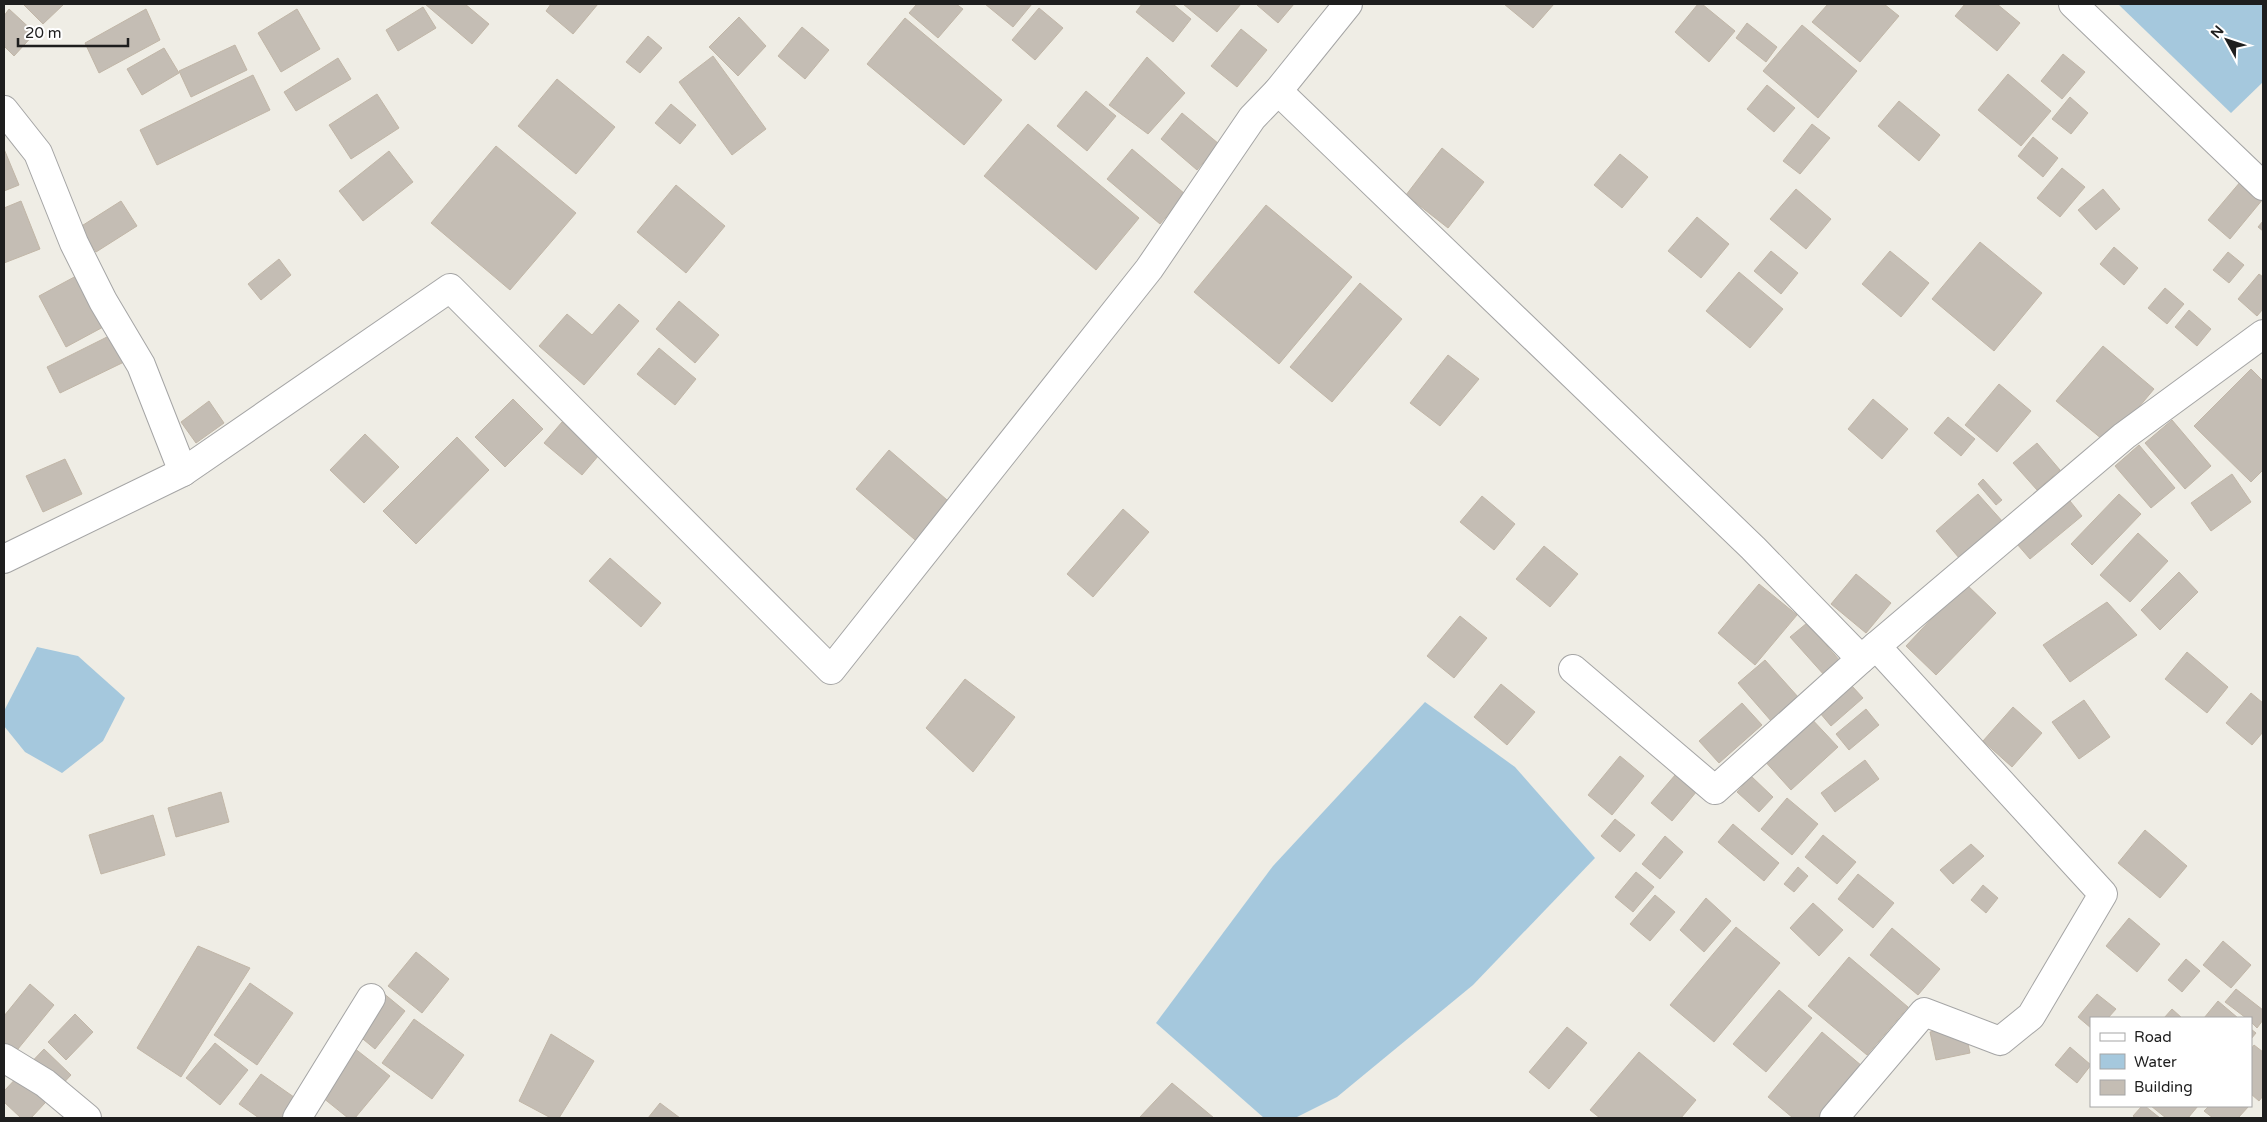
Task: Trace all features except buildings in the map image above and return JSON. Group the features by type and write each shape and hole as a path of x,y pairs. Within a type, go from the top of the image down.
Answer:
{"street":[{"path":"4,560 183,472 450,288 831,670 1150,269 1252,118 1278,91 1348,4"},
{"path":"2073,4 2263,186"},
{"path":"1278,91 1753,548 1868,653 2103,894 2031,1016 2000,1041 1924,1012 1834,1118"},
{"path":"4,110 38,153 74,243 103,301 141,365 183,472"},
{"path":"1573,669 1715,790 1868,653 2124,436 2258,348"},
{"path":"297,1118 371,998"},
{"path":"4,1058 45,1083 87,1118"}],"water":[{"path":"2118,4 2263,4 2263,82 2231,113"},
{"path":"37,647 78,656 125,698 103,741 62,773 25,752 4,726 4,711"},
{"path":"1425,702 1515,767 1595,858 1473,985 1337,1097 1295,1118 1264,1118 1156,1023 1273,866"}]}
